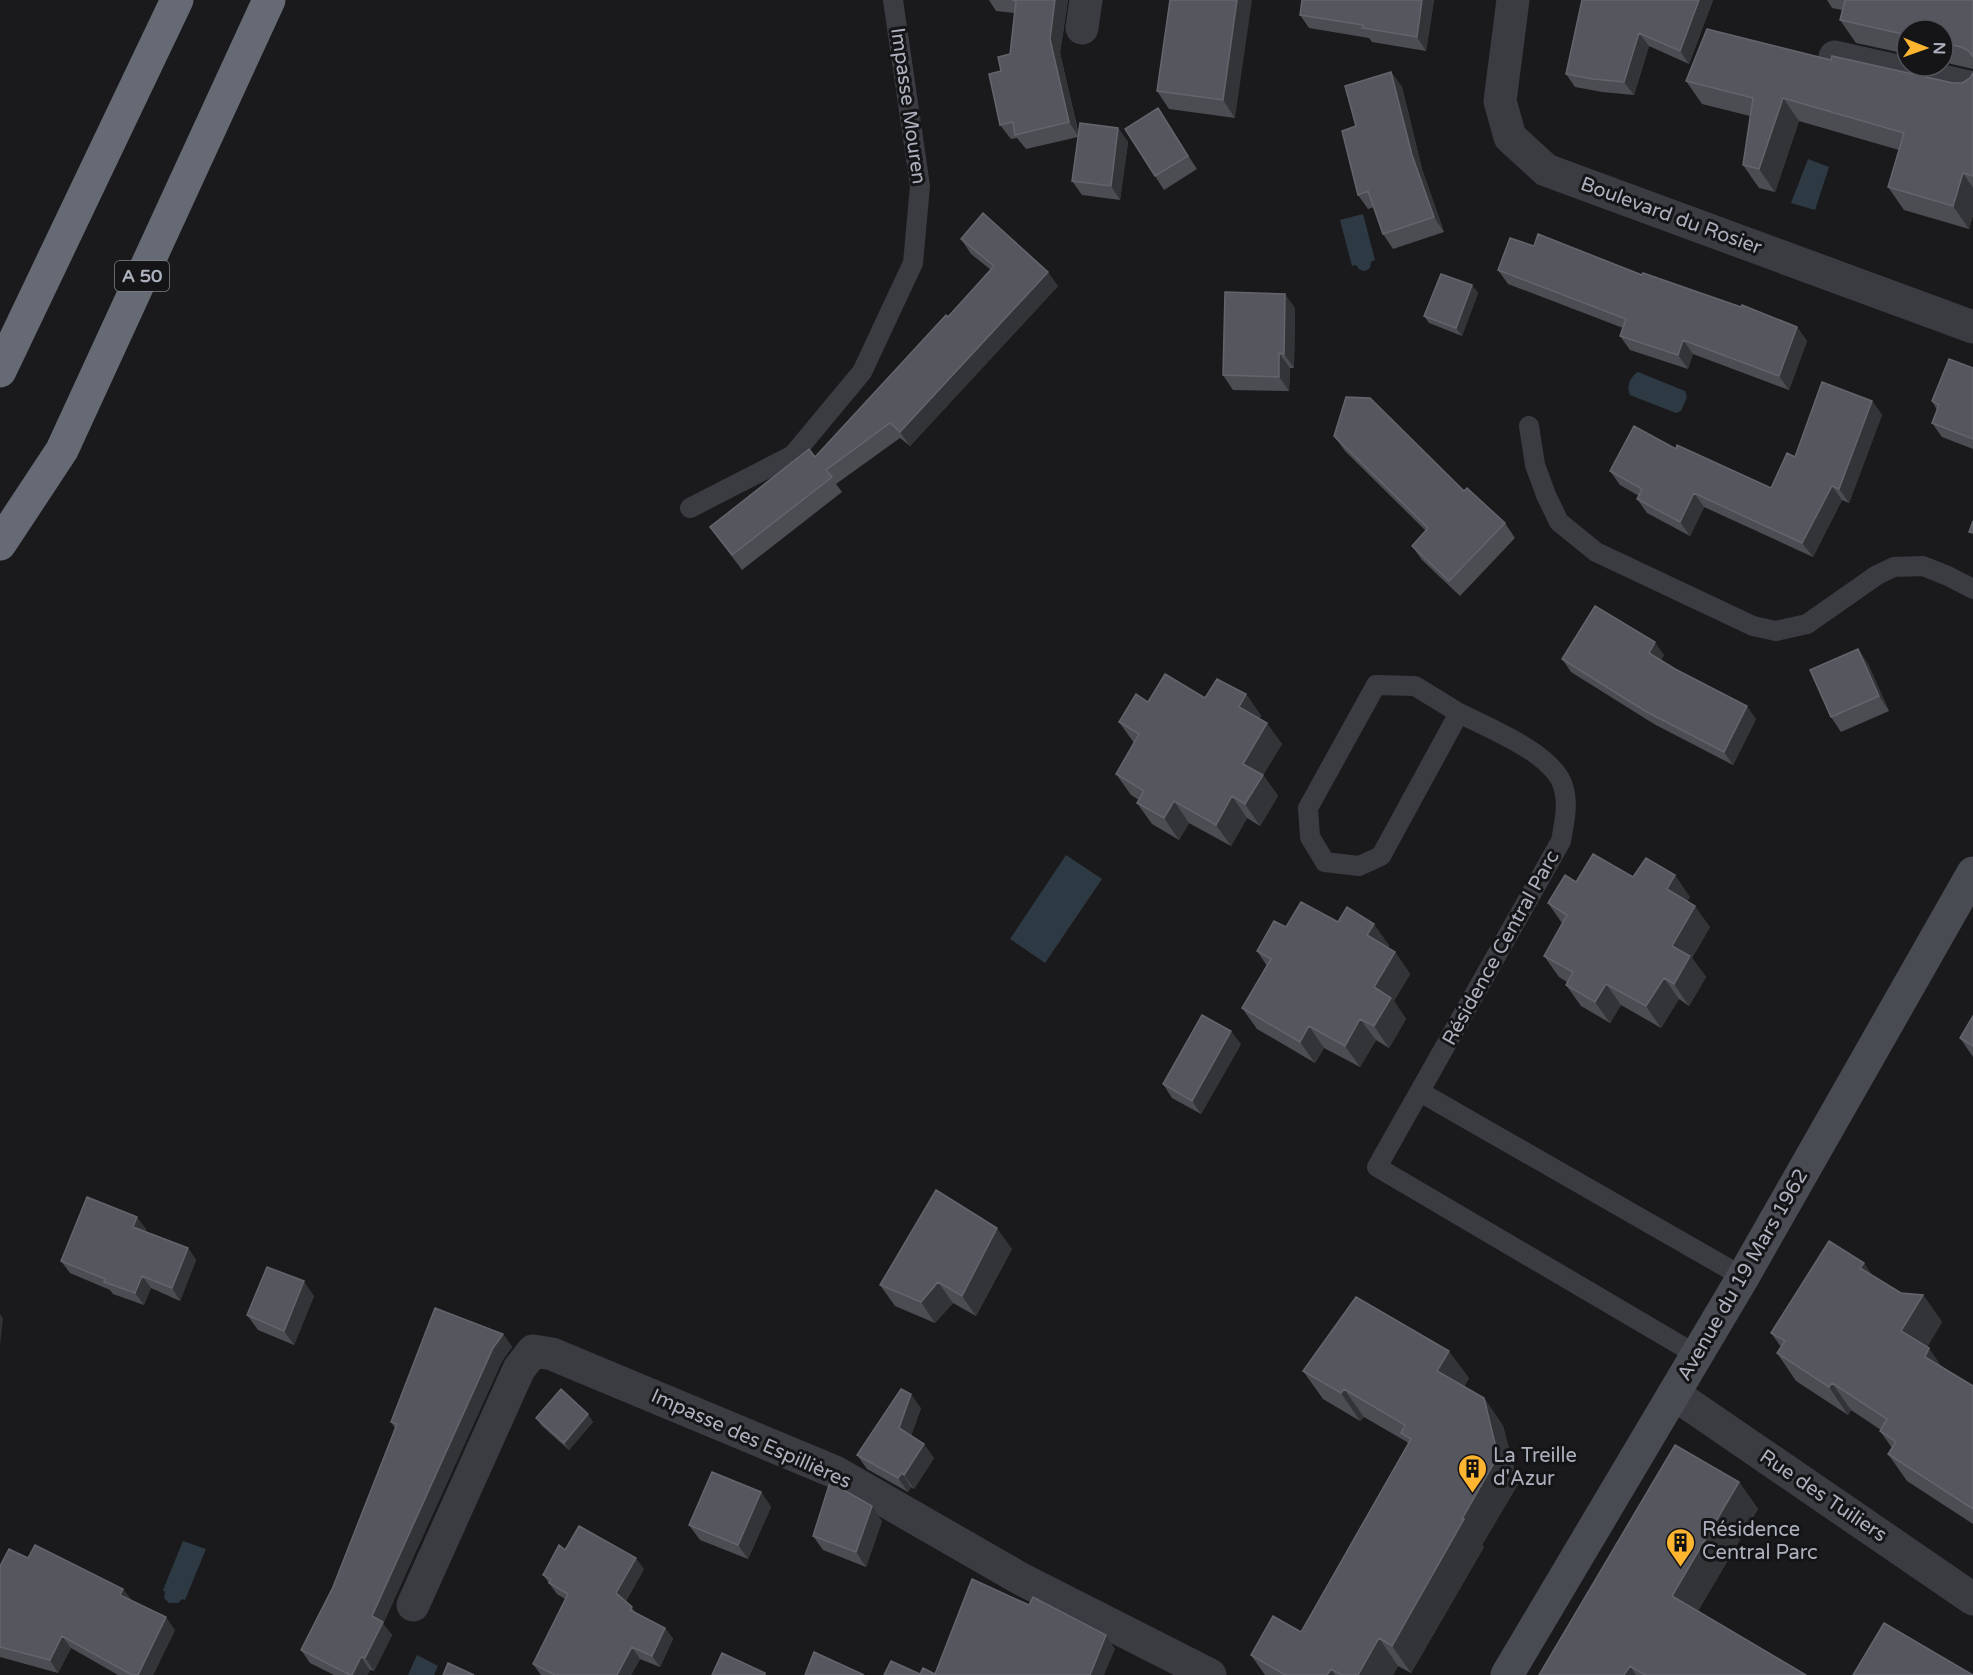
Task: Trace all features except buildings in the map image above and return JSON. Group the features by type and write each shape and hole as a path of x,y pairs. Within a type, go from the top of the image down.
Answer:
{"highway":[{"path":"0,371 177,0"},
{"name":"A 50","path":"0,544 62,450 269,0"}],"main road":[{"name":"Avenue du 19 Mars 1962","path":"1507,1675 1743,1277 1973,873"}],"street":[{"name":"Boulevard du Rosier","path":"1512,0 1500,101 1510,137 1546,170 1973,327"},
{"path":"1834,57 1973,88"},
{"name":"Impasse des Espillières","path":"413,1605 519,1369 533,1351 552,1354 835,1472 1021,1579 1210,1675"},
{"name":"Rue des Tuiliers","path":"1674,1394 1973,1599"}],"lane":[{"name":"Impasse Mouren","path":"690,508 793,455 862,372 913,263 920,186 893,0"},
{"path":"1529,426 1535,465 1559,522 1596,552 1753,626 1776,631 1807,624 1877,575 1894,567 1923,567 1948,576 1973,589"},
{"name":"Résidence Central Parc","path":"1459,713 1381,856 1359,866 1325,862 1310,837 1308,808 1376,685 1415,686 1459,713 1535,752 1552,767 1563,785 1566,811 1561,841 1377,1167 1697,1355"},
{"path":"1420,1092 1743,1277"}],"shaded area":[{"path":"1808,159 1829,167 1815,210 1791,203"},
{"path":"1363,214 1375,260 1365,271 1360,270 1356,265 1352,266 1340,220"},
{"path":"1638,372 1685,391 1687,397 1681,411 1676,413 1630,395 1628,388 1630,382"},
{"path":"1066,855 1102,879 1045,963 1010,939"},
{"path":"183,1541 206,1549 185,1600 169,1603 164,1598 163,1590"},
{"path":"417,1655 438,1666 434,1675 408,1675"}],"place":[{"name":"La Treille d'Azur","path":"1472,1494"},
{"name":"Résidence Central Parc","path":"1681,1568"}]}
